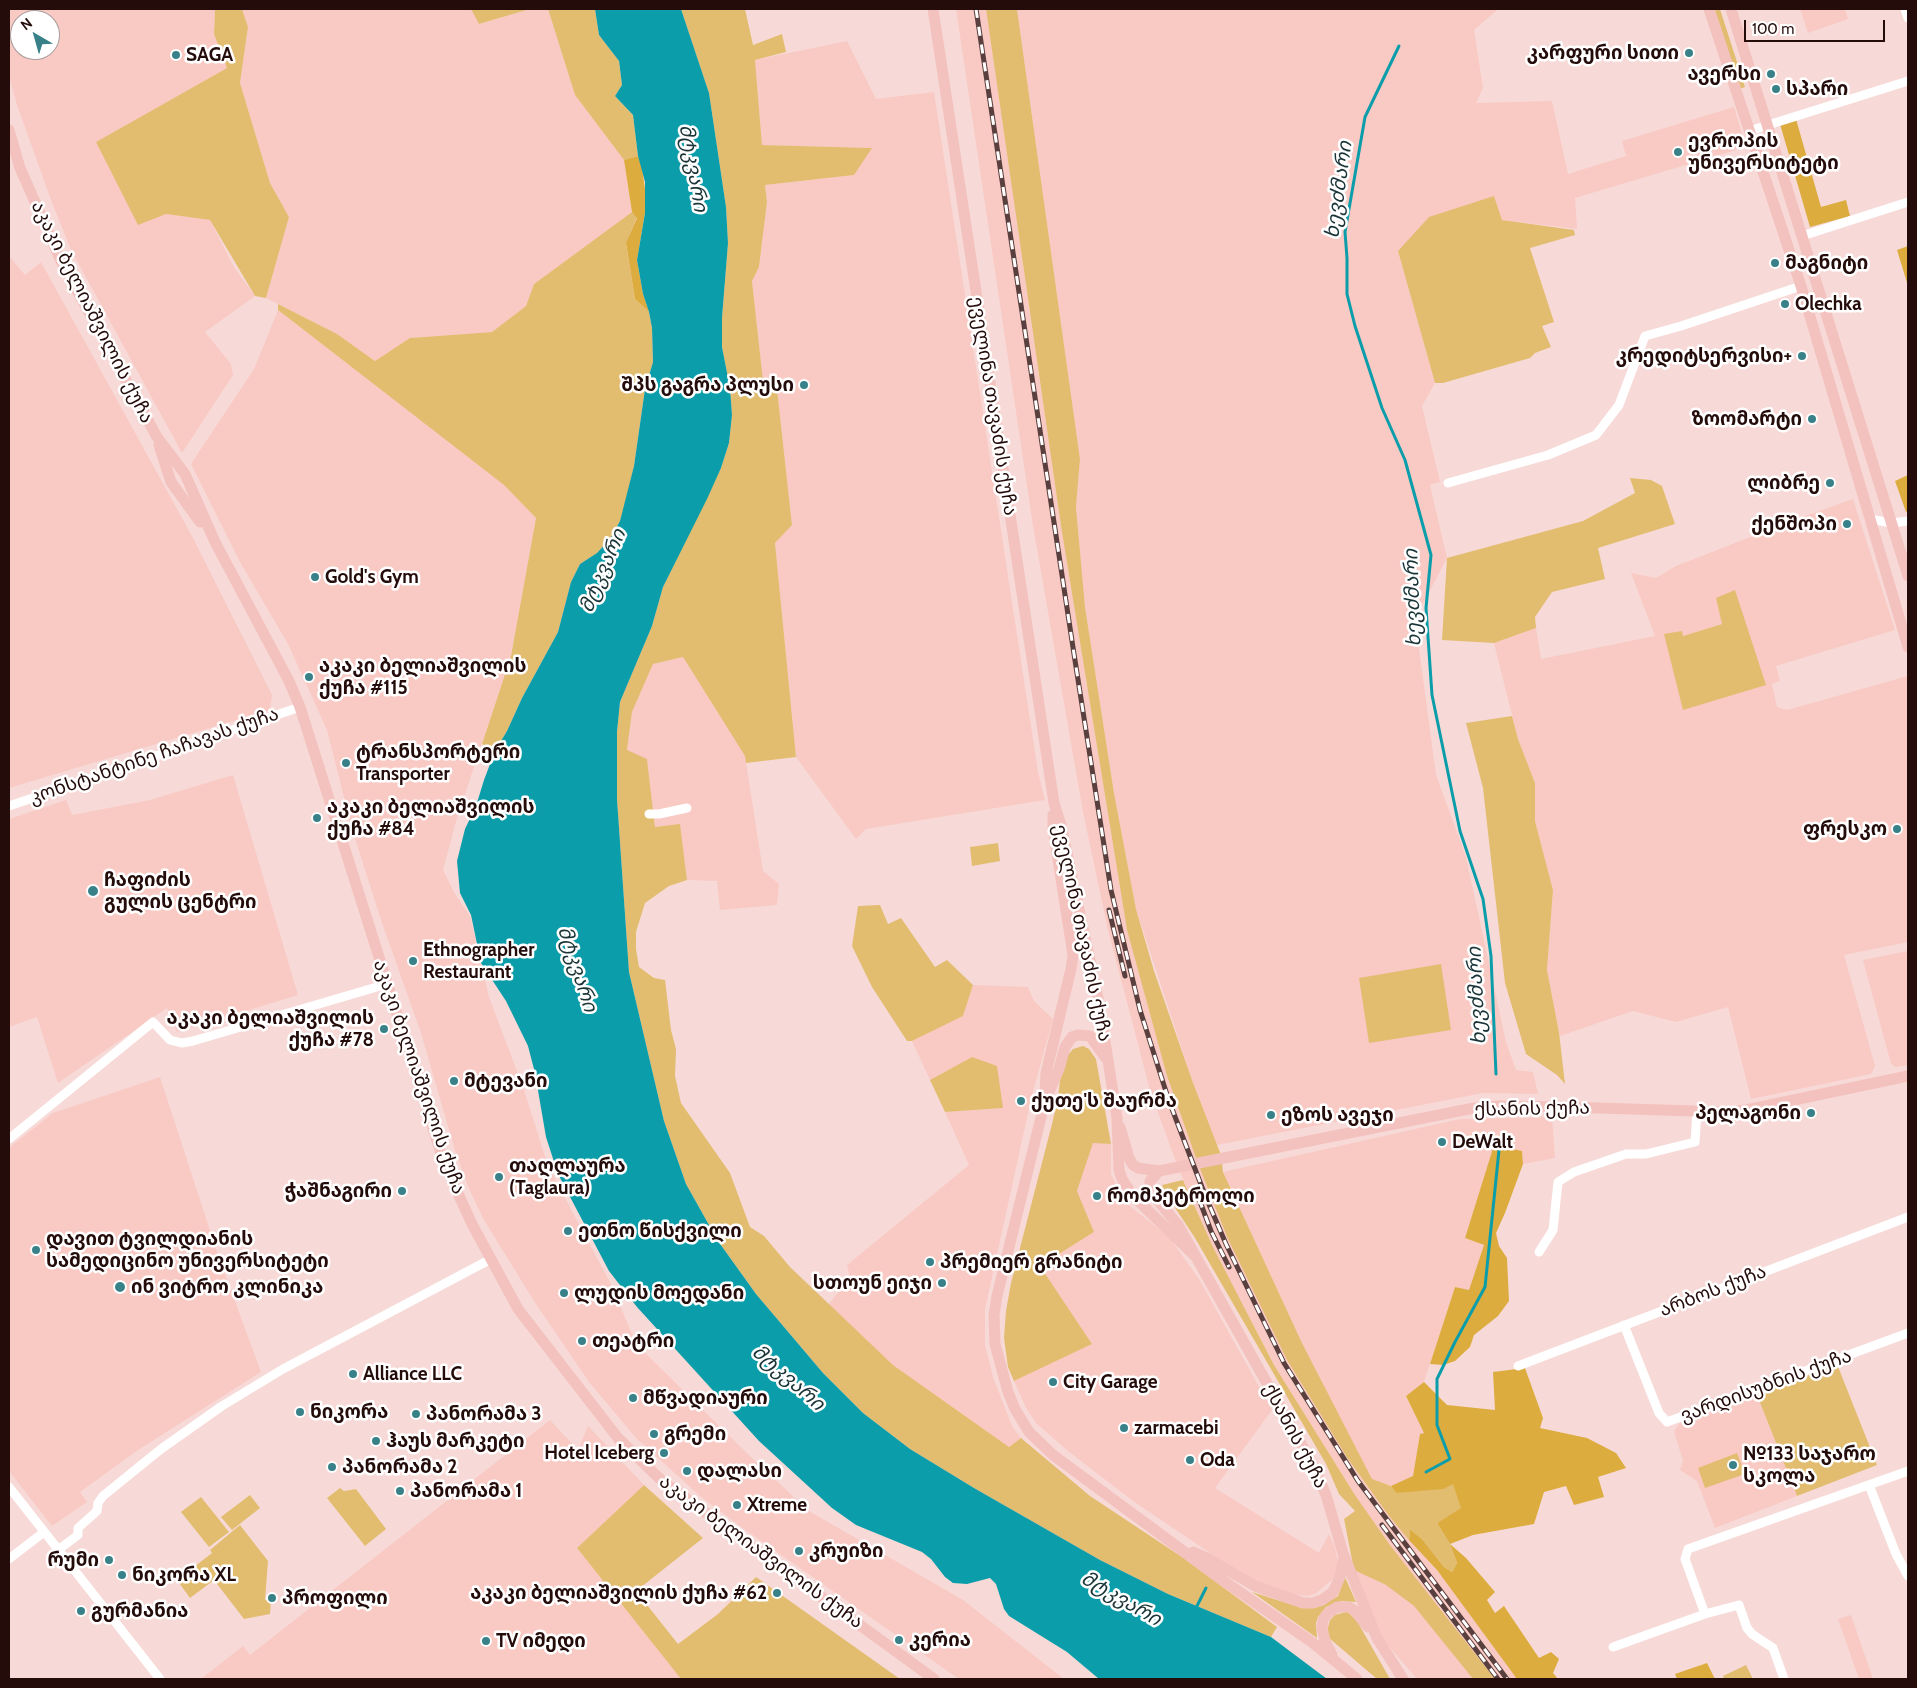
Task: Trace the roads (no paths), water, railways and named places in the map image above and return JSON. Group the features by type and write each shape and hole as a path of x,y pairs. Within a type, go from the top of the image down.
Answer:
{"main road":[{"name":"ეველინა თავაძის ქუჩა","path":"933,9 1054,803 1091,965 1117,1118"},
{"path":"1709,9 1801,286 1908,647"},
{"path":"1731,9 1908,576"},
{"name":"აკაკი ბელიაშვილის ქუჩა","path":"9,130 20,168 62,260 157,437 185,474 215,542 289,681 300,707 444,1163 472,1224 524,1316 618,1438 662,1481 934,1679"},
{"name":"აკაკი ბელიაშვილის ქუჩა","path":"157,437 171,482 215,542"},
{"name":"ეველინა თავაძის ქუჩა","path":"1045,1101 1046,1073 1071,970 1072,955 1053,828 1054,803"},
{"name":"ეველინა თავაძის ქუჩა","path":"1108,1063 1096,1042 1090,1036 1078,1034 1072,1037 1065,1047 1059,1069 1045,1101 997,1296 995,1338 1002,1375 1015,1409 1039,1443 1074,1472 1179,1547"},
{"name":"ქსანის ქუჩა","path":"1117,1118 1133,1166 1159,1171 1474,1108 1499,1106 1567,1107 1697,1112 1746,1110 1908,1076"},
{"path":"1117,1118 1119,1170 1127,1188 1194,1255"},
{"name":"ქსანის ქუჩა","path":"1159,1171 1150,1181 1149,1190 1174,1220 1314,1465 1326,1495 1344,1555 1377,1638"},
{"path":"1179,1547 1207,1558 1255,1586 1303,1603 1313,1603 1322,1600 1333,1592 1340,1577 1344,1555"},
{"path":"1179,1547 1335,1660 1357,1679"},
{"path":"1335,1660 1324,1641 1323,1620 1327,1614 1337,1607 1349,1607 1355,1611 1377,1638 1403,1679"}],"street":[{"path":"1905,9 1908,18"},
{"path":"1749,131 1908,81"},
{"path":"9,162 20,168"},
{"path":"1802,236 1908,202"},
{"path":"1448,482 1548,455 1596,435 1619,405 1645,336 1801,286"},
{"path":"171,482 185,474"},
{"path":"1870,519 1892,523 1908,521"},
{"path":"1874,534 1892,523"},
{"name":"კონსტანტინე ჩაჩავას ქუჩა","path":"9,806 300,707"},
{"path":"649,814 659,814 687,808"},
{"path":"9,1139 153,1022 170,1040 182,1043 387,984"},
{"path":"1539,1252 1553,1230 1558,1182 1574,1172 1626,1154 1646,1154 1695,1142 1697,1112"},
{"name":"არბოს ქუჩა","path":"1518,1366 1908,1217"},
{"path":"58,1550 78,1535 78,1528 97,1511 98,1503 103,1496 161,1449 222,1406 295,1363 491,1259"},
{"name":"ვარდისუბნის ქუჩა","path":"1624,1325 1659,1413 1667,1422 1908,1333"},
{"path":"1706,1614 1685,1558 1688,1549 1908,1471"},
{"path":"1869,1484 1896,1554 1908,1576"},
{"path":"9,1487 160,1679"},
{"path":"9,1559 44,1532"},
{"path":"1613,1647 1706,1614 1739,1605 1747,1628 1752,1634 1772,1648 1784,1679"}],"water":[{"name":"მტკვარი","path":"595,9 681,9 709,93 726,207 728,243 722,318 722,347 730,388 732,415 729,443 721,468 707,499 663,587 652,626 620,702 617,732 617,799 629,972 664,1121 686,1184 718,1241 756,1294 823,1373 863,1413 910,1449 974,1488 1100,1560 1168,1594 1271,1637 1327,1679 1099,1679 1067,1652 1009,1616 1004,1609 996,1584 990,1578 967,1584 953,1583 922,1552 856,1525 832,1508 759,1441 637,1307 609,1271 558,1174 546,1137 535,1073 528,1046 506,1001 481,963 471,915 460,893 457,861 465,829 476,806 495,751 558,632 571,582 580,564 597,553 610,539 620,521 634,466 645,389 653,362 652,328 637,260 645,213 645,182 638,156 633,115 615,96 622,85 619,61 599,35"}],"waterway":[{"name":"ხევძმარი","path":"1399,46 1365,117 1345,232 1347,294 1355,326 1382,408 1405,460 1431,555 1426,608 1432,695 1460,831 1483,899 1491,956 1496,1074"},
{"name":"ხევძმარი","path":"1426,1472 1450,1459 1437,1425 1437,1379 1485,1287 1499,1150"},
{"name":"ხევძმარი","path":"1196,1608 1206,1588"}],"railway":[{"path":"976,9 1111,890 1140,1010 1169,1101 1205,1195 1226,1244 1284,1363 1358,1481 1507,1679"},
{"path":"1109,910 1125,976"},
{"path":"1199,1199 1211,1231 1229,1267"},
{"path":"1382,1525 1498,1679"}],"place":[{"name":"კარფური სითი","path":"1689,53"},
{"name":"SAGA","path":"176,55"},
{"name":"ავერსი","path":"1771,74"},
{"name":"სპარი","path":"1776,89"},
{"name":"ევროპის უნივერსიტეტი","path":"1678,152"},
{"name":"მაგნიტი","path":"1775,263"},
{"name":"Olechka","path":"1785,304"},
{"name":"კრედიტსერვისი+","path":"1802,356"},
{"name":"შპს გაგრა პლუსი","path":"804,385"},
{"name":"ზოომარტი","path":"1812,419"},
{"name":"ლიბრე","path":"1830,483"},
{"name":"ქენშოპი","path":"1847,524"},
{"name":"Gold's Gym","path":"315,577"},
{"name":"აკაკი ბელიაშვილის ქუჩა #115","path":"309,677"},
{"name":"ტრანსპორტერი Transporter","path":"346,763"},
{"name":"აკაკი ბელიაშვილის ქუჩა #84","path":"317,818"},
{"name":"ფრესკო","path":"1897,829"},
{"name":"ჩაფიძის გულის ცენტრი","path":"93,891"},
{"name":"Ethnographer Restaurant","path":"413,961"},
{"name":"აკაკი ბელიაშვილის ქუჩა #78","path":"384,1029"},
{"name":"მტევანი","path":"454,1081"},
{"name":"ქუთე'ს შაურმა","path":"1021,1101"},
{"name":"პელაგონი","path":"1811,1113"},
{"name":"ეზოს ავეჯი","path":"1271,1115"},
{"name":"DeWalt","path":"1442,1142"},
{"name":"თაღლაურა (Taglaura)","path":"499,1177"},
{"name":"ჭაშნაგირი","path":"402,1191"},
{"name":"რომპეტროლი","path":"1097,1196"},
{"name":"ეთნო წისქვილი","path":"568,1231"},
{"name":"დავით ტვილდიანის სამედიცინო უნივერსიტეტი","path":"36,1250"},
{"name":"პრემიერ გრანიტი","path":"930,1262"},
{"name":"სთოუნ ეიჯი","path":"942,1283"},
{"name":"ინ ვიტრო კლინიკა","path":"120,1287"},
{"name":"ლუდის მოედანი","path":"564,1293"},
{"name":"თეატრი","path":"582,1341"},
{"name":"Alliance LLC","path":"353,1374"},
{"name":"City Garage","path":"1053,1382"},
{"name":"მწვადიაური","path":"633,1398"},
{"name":"ნიკორა","path":"300,1412"},
{"name":"პანორამა 3","path":"416,1414"},
{"name":"zarmacebi","path":"1124,1428"},
{"name":"გრემი","path":"654,1434"},
{"name":"ჰაუს მარკეტი","path":"376,1441"},
{"name":"Hotel Iceberg","path":"664,1453"},
{"name":"Oda","path":"1190,1460"},
{"name":"№133 საჯარო სკოლა","path":"1733,1465"},
{"name":"პანორამა 2","path":"332,1467"},
{"name":"დალასი","path":"687,1471"},
{"name":"პანორამა 1","path":"400,1491"},
{"name":"Xtreme","path":"737,1505"},
{"name":"კრუიზი","path":"799,1551"},
{"name":"რუმი","path":"109,1560"},
{"name":"ნიკორა XL","path":"122,1575"},
{"name":"აკაკი ბელიაშვილის ქუჩა #62","path":"777,1593"},
{"name":"პროფილი","path":"272,1598"},
{"name":"გურმანია","path":"81,1611"},
{"name":"კერია","path":"899,1640"},
{"name":"TV იმედი","path":"486,1641"}]}
